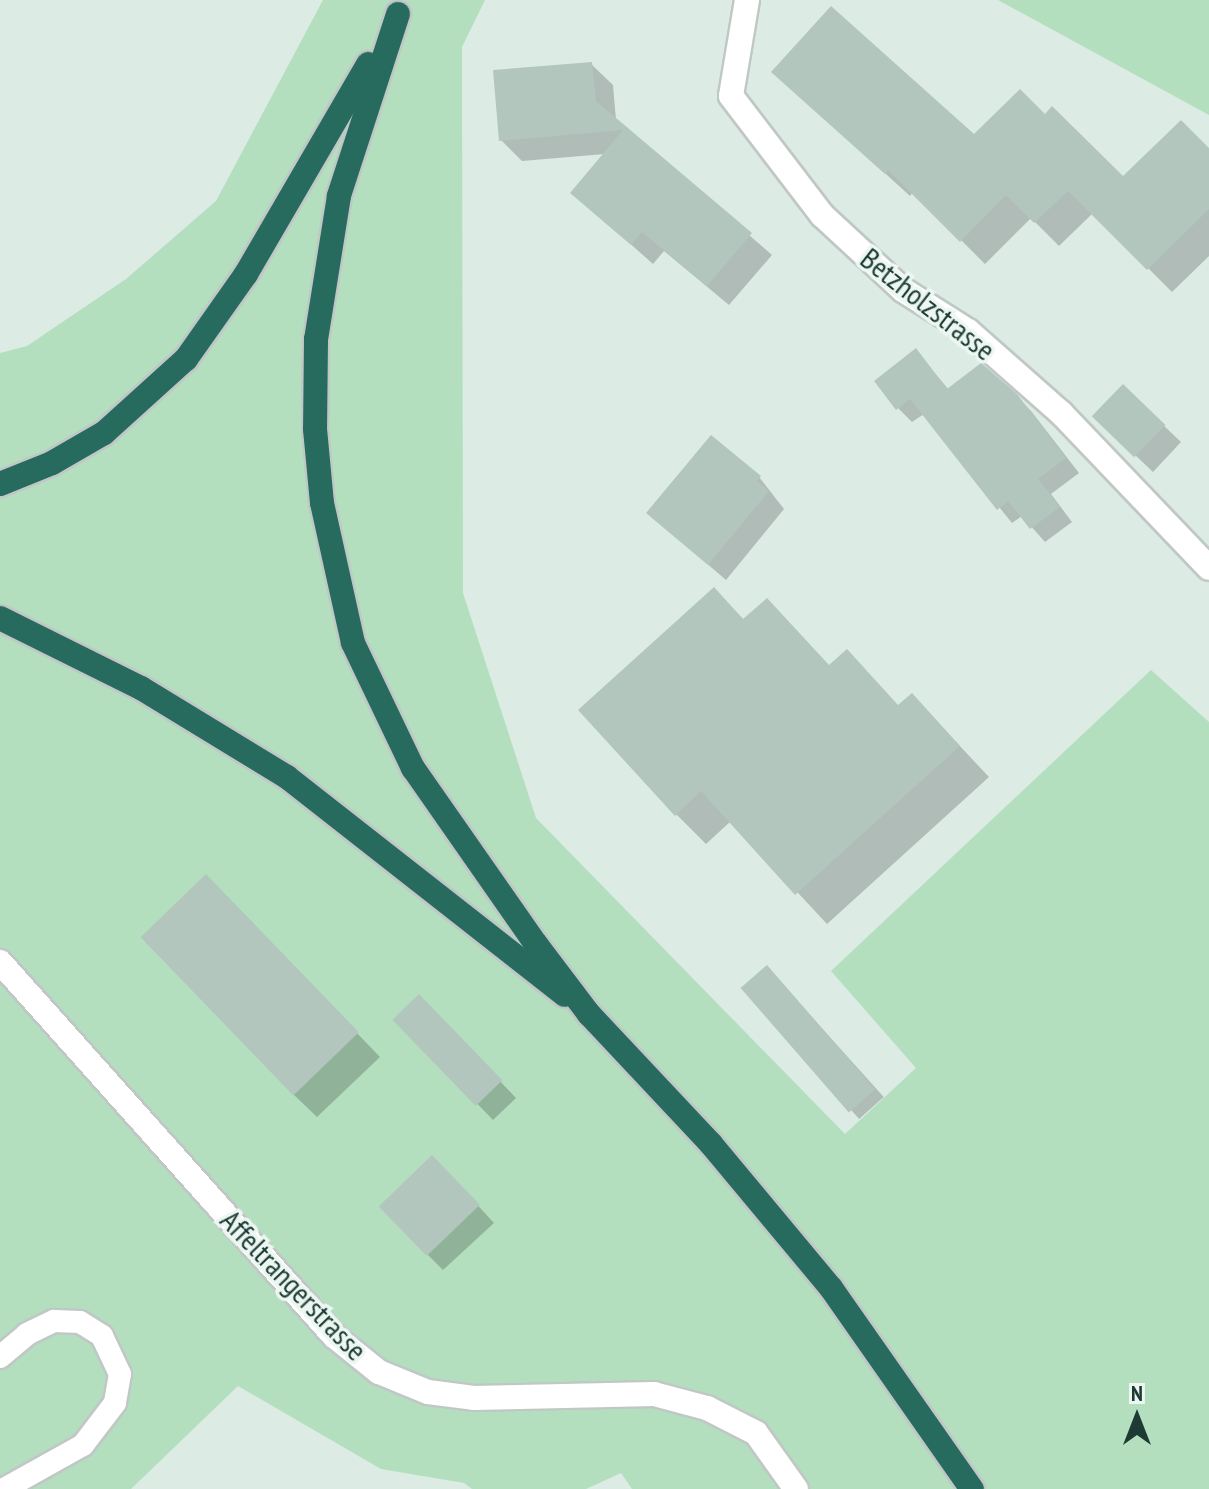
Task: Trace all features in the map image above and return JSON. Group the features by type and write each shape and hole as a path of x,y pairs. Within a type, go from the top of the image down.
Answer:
{"highway":[{"path":"0,484 80,448 126,418 186,359 229,301 402,7"},
{"path":"402,7 339,196 316,339 315,429 329,548 353,643 373,693 443,815 589,1014 794,1242 858,1323 972,1489"},
{"path":"0,618 141,688 287,777 589,1014"}],"street":[{"name":"Betzholzstrasse","path":"747,0 731,96 822,215 903,290 968,331 1061,413 1209,568"},
{"name":"Affeltrangerstrasse","path":"0,962 334,1336 379,1372 428,1392 474,1398 654,1394 707,1408 756,1433 796,1489"}],"lane":[{"path":"0,1357 54,1321 80,1322 102,1336 120,1374 115,1403 83,1445 4,1489"}],"green space":[{"path":"323,0 485,0 462,47 463,593 536,818 845,1134 916,1068 831,971 1151,670 1209,722 1209,1489 632,1489 621,1473 586,1489 472,1489 464,1483 381,1469 238,1386 131,1489 0,1489 0,353 27,346 126,279 216,201"},
{"path":"998,0 1209,0 1209,115"}],"building":[{"path":"831,6 974,134 1020,89 1045,114 1052,106 1123,176 1181,120 1209,148 1209,209 1147,270 1068,191 1034,223 1006,195 960,242 888,170 885,174 771,72"},
{"path":"592,62 596,101 752,233 707,286 642,232 631,245 570,193 623,130 499,141 493,70"},
{"path":"916,348 947,389 981,363 1017,394 1066,458 1038,479 1060,507 1030,529 1008,501 997,510 910,399 896,410 874,381"},
{"path":"1123,384 1165,425 1134,457 1092,416"},
{"path":"711,435 761,476 757,481 769,491 708,565 646,513"},
{"path":"714,587 743,619 767,598 829,665 847,649 898,705 912,693 960,746 795,895 701,791 675,816 578,710"},
{"path":"206,874 359,1032 293,1095 141,937"},
{"path":"767,965 875,1090 849,1112 741,988"},
{"path":"419,994 502,1080 476,1106 392,1020"},
{"path":"432,1155 480,1205 427,1256 379,1206"}]}
